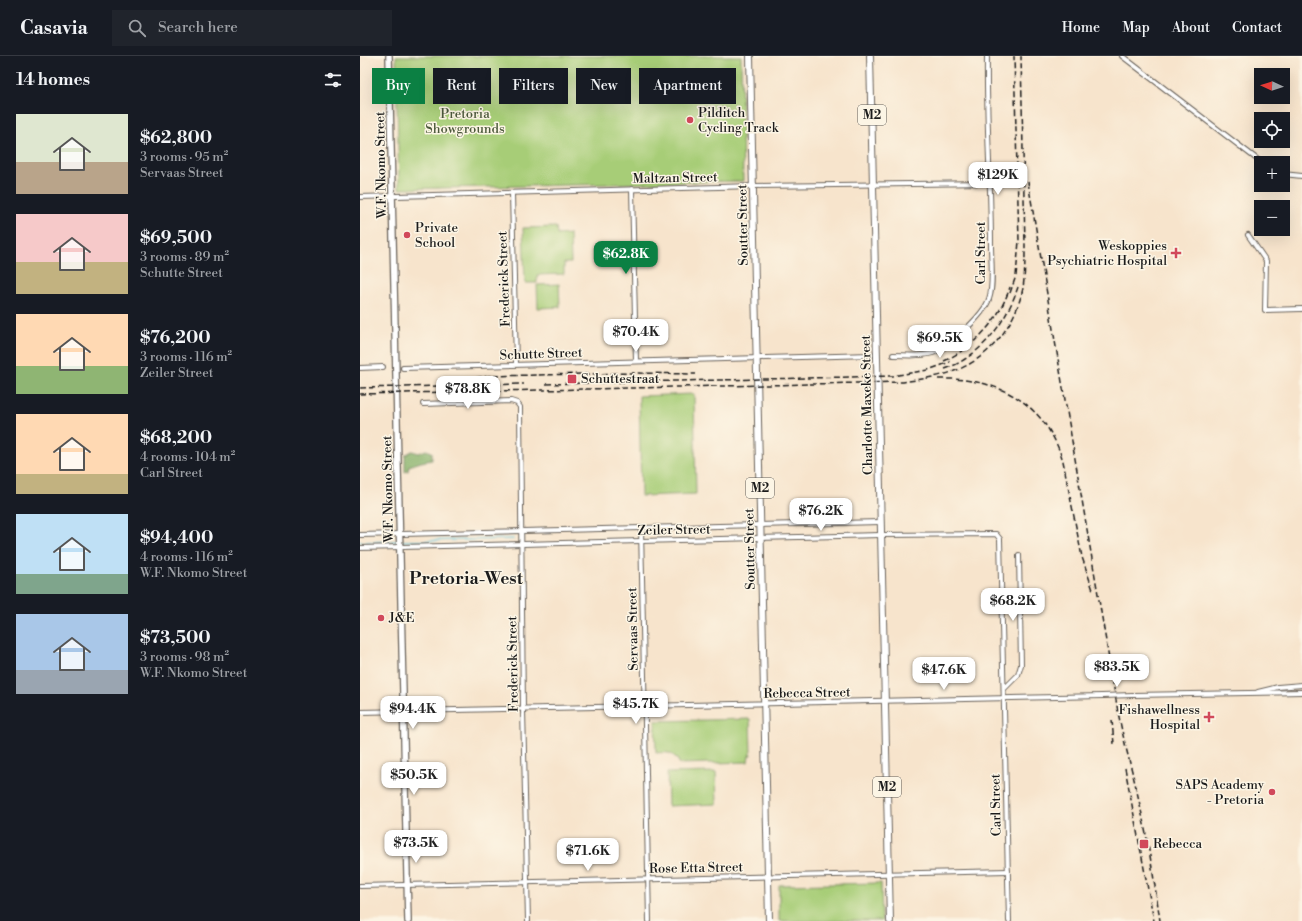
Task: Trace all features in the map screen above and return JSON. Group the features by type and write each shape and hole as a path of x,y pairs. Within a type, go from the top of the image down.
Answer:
{"main road":[{"name":"W.F. Nkomo Street","path":"389,56 408,921"},
{"name":"Soutter Street","path":"750,56 769,921"},
{"name":"Charlotte Maxeke Street","path":"870,56 890,921"}],"street":[{"name":"Carl Street","path":"893,355 922,355 933,353 954,340 987,304 991,294 987,56"},
{"path":"1122,56 1254,157"},
{"path":"1290,175 1302,176"},
{"name":"Maltzan Street","path":"360,197 754,186 990,183"},
{"path":"632,189 636,361"},
{"name":"Frederick Street","path":"512,193 516,364"},
{"path":"1248,235 1266,261 1265,310 1302,310"},
{"name":"Schutte Street","path":"403,368 871,354"},
{"path":"360,368 383,368"},
{"name":"Frederick Street","path":"422,404 511,401 517,403 520,407 523,709 528,921"},
{"name":"Zeiler Street","path":"360,535 881,522"},
{"name":"Servaas Street","path":"641,528 649,921"},
{"name":"Carl Street","path":"988,533 996,534 1000,539 1009,921"},
{"name":"Zeiler Street","path":"360,548 988,533"},
{"path":"1004,689 1018,675 1021,665 1019,555"},
{"name":"Rebecca Street","path":"1255,692 1278,687 1302,685"},
{"name":"Rebecca Street","path":"360,712 1255,692 1278,694 1302,692"},
{"name":"Rose Etta Street","path":"360,886 648,878 1008,871"}],"green space":[{"name":"Pretoria Showgrounds","path":"396,56 741,56 743,181 399,189 397,104 425,104 425,68 396,68"},
{"path":"556,227 557,235 570,234 571,263 564,263 564,274 537,275 537,283 525,283 523,228"},
{"path":"559,284 560,307 538,308 537,285"},
{"path":"694,394 696,494 641,496 639,396"},
{"path":"426,450 432,452 432,460 409,466 408,471 405,472 405,455 412,451 419,453"},
{"path":"750,719 751,755 749,755 748,762 680,764 673,755 656,753 655,721"},
{"path":"716,772 717,804 668,806 667,773"},
{"path":"881,883 882,921 779,921 779,885"}],"waterway":[{"path":"360,542 513,539"}],"railway":[{"path":"1010,293 1016,276 1019,241 1014,56"},
{"path":"360,394 903,382 930,378 957,370 969,364 981,357 991,348 1008,326 1015,314 1023,288 1025,272 1025,245 1021,56"},
{"path":"1028,182 1117,706 1144,824 1160,921"},
{"path":"944,361 966,348 976,340 999,311 1010,287"},
{"path":"945,369 970,356 990,337 1007,313 1018,287"},
{"path":"546,384 893,376 928,370 950,362"},
{"path":"458,380 490,376 633,373 696,374"},
{"path":"938,379 980,383 999,389 1016,397 1031,409 1044,423 1055,440 1063,461 1082,557 1093,590"},
{"path":"360,388 524,384"},
{"path":"1112,720 1114,744"},
{"path":"1125,768 1154,921"}],"place":[{"name":"Pilditch Cycling Track","path":"690,120"},
{"name":"Private School","path":"407,235"},
{"name":"Weskoppies Psychiatric Hospital","path":"1176,253"},
{"name":"Schuttestraat","path":"572,379"},
{"name":"J&E","path":"381,618"},
{"name":"Fishawellness Hospital","path":"1209,717"},
{"name":"SAPS Academy - Pretoria","path":"1272,792"},
{"name":"Rebecca","path":"1144,844"}],"district":[{"name":"Pretoria-West","path":"466,579"}]}
